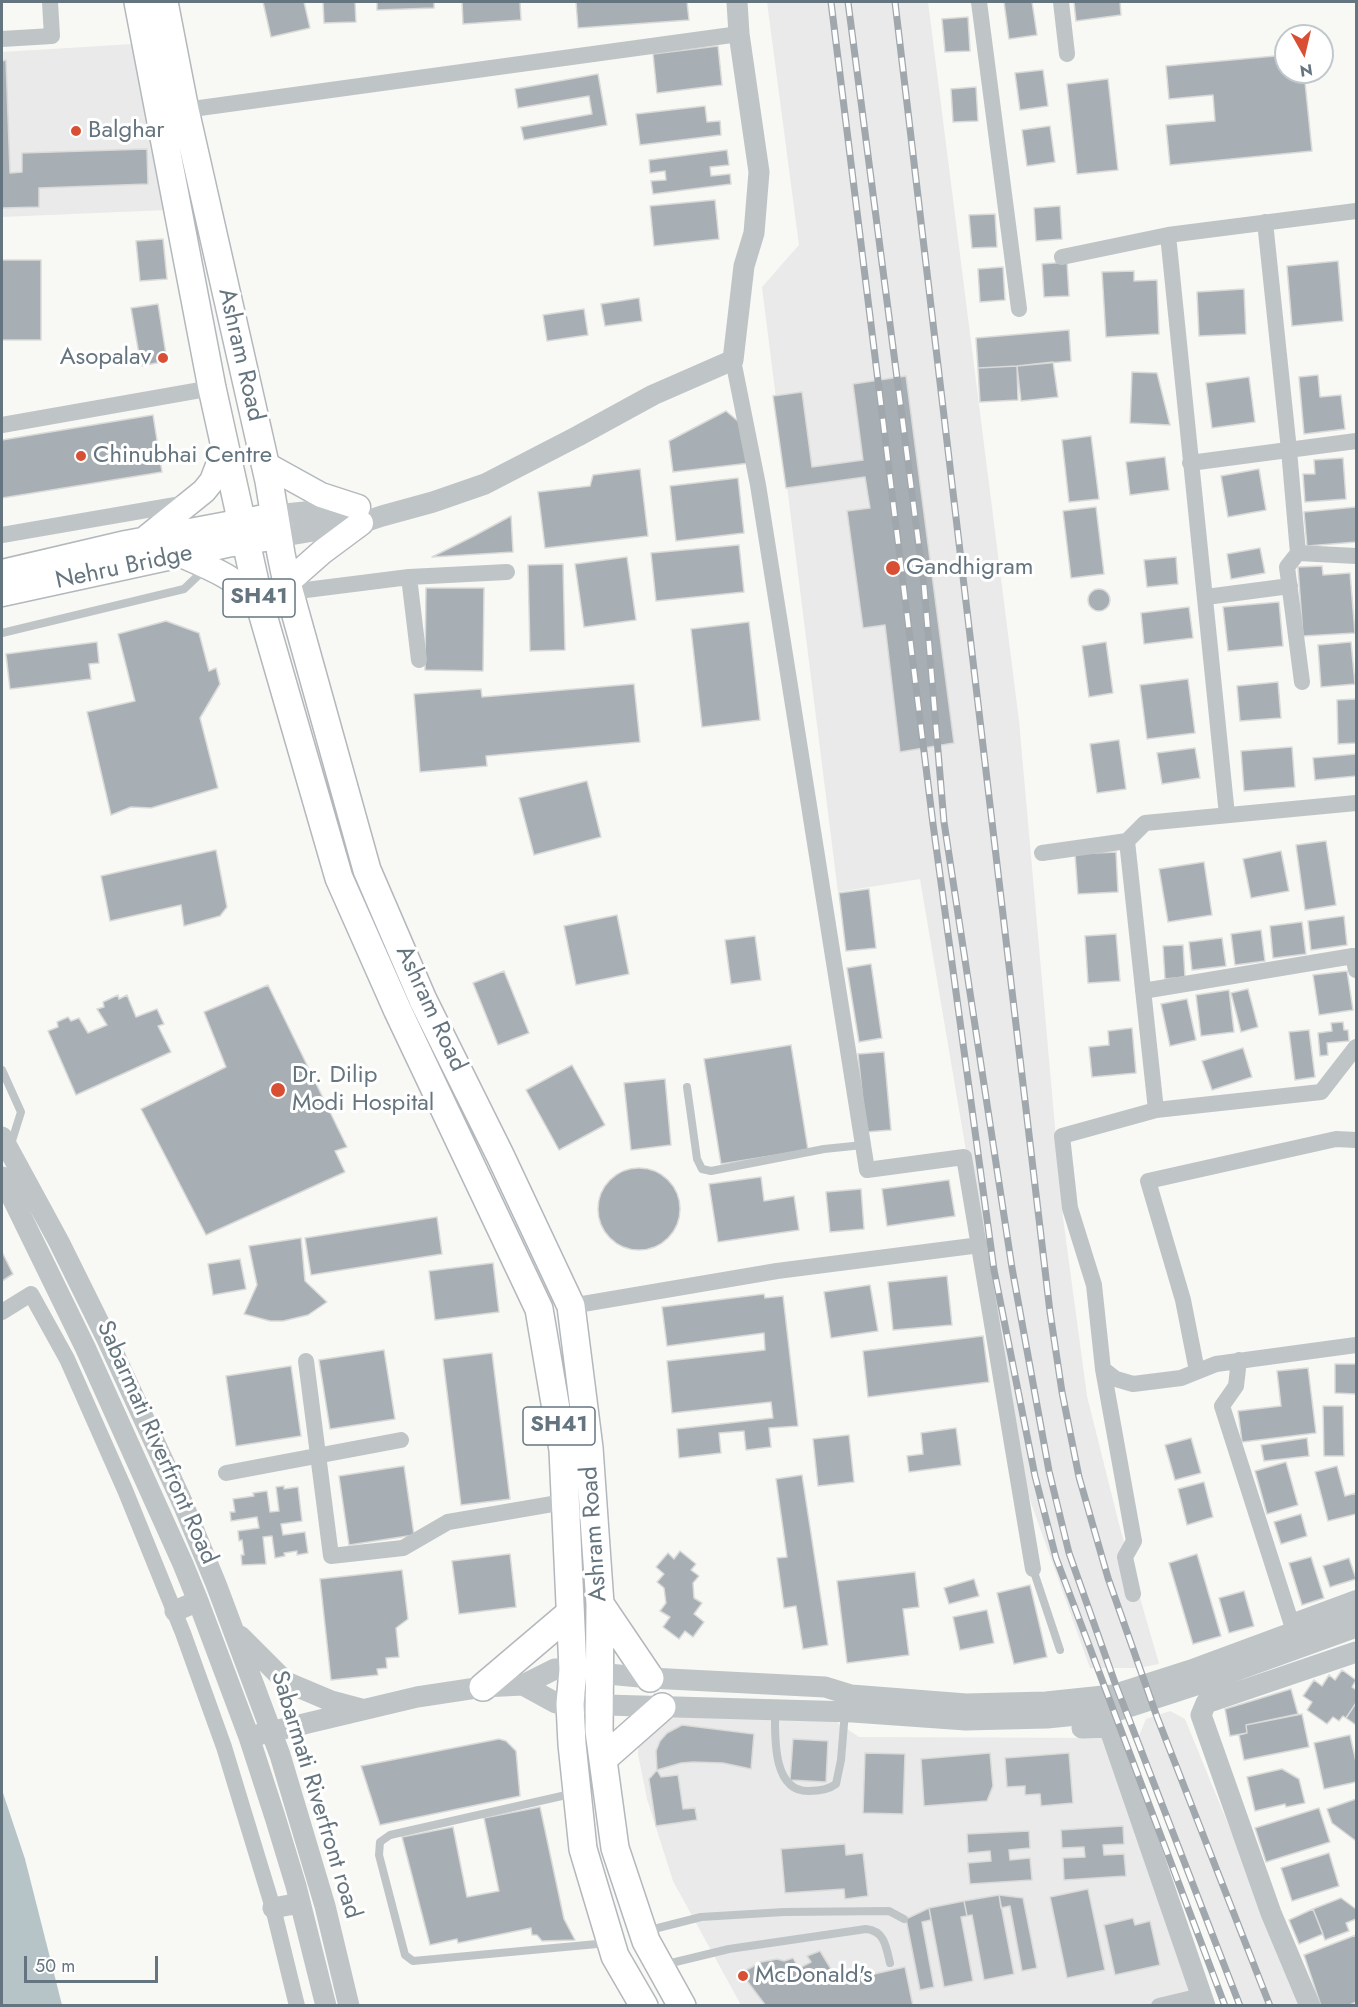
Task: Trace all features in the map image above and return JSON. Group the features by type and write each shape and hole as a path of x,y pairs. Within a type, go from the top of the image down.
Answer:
{"main road":[{"name":"Ashram Road","path":"138,2 212,388 260,605 339,878 539,1309 563,1450 573,1670 570,1704 582,1850 615,1956 644,2006"},
{"name":"Ashram Road","path":"164,2 185,110 266,464 288,587 367,870 423,1000 500,1155 571,1306 589,1448 600,1604 599,1731 615,1848 643,1932 682,2006"},
{"path":"143,540 190,503 212,481 225,447"},
{"path":"266,464 321,495 367,515 322,552 288,587"},
{"path":"244,532 277,526"},
{"name":"Nehru Bridge","path":"2,572 143,540 244,532"},
{"name":"Nehru Bridge","path":"2,594 181,555 244,532"},
{"path":"181,555 208,566 252,593 260,605"},
{"path":"600,1604 650,1678"},
{"path":"483,1687 569,1614"},
{"path":"603,1760 662,1707"}],"street":[{"path":"2,39 52,36 50,2"},
{"path":"737,2 739,34 759,172 754,233 744,266 733,360 764,519 867,1170 964,1157 1033,1569"},
{"path":"979,2 1019,309"},
{"path":"1061,2 1068,54"},
{"path":"185,110 739,34"},
{"path":"1062,257 1168,235 1356,211"},
{"path":"1265,222 1290,450 1298,553 1287,567 1302,682"},
{"path":"1168,235 1227,815"},
{"path":"277,526 367,515 433,502 485,484 527,464 653,395 733,360"},
{"path":"2,424 212,388"},
{"path":"1190,464 1356,441"},
{"path":"2,536 190,503"},
{"path":"1298,553 1356,556"},
{"path":"288,587 507,572"},
{"path":"409,577 419,660"},
{"path":"1206,597 1290,585"},
{"path":"1042,853 1127,842 1145,823 1356,803"},
{"path":"1127,842 1156,1110"},
{"path":"1143,991 1353,956 1356,970"},
{"path":"1133,1594 1125,1557 1134,1541 1103,1370 1094,1285 1070,1208 1062,1136 1156,1110 1321,1092 1356,1047"},
{"path":"1197,1371 1183,1300 1148,1181 1336,1139 1356,1140"},
{"name":"Sabarmati Riverfront Road","path":"4,1147 59,1242 107,1339 183,1504 224,1602"},
{"name":"Sabarmati Riverfront Road","path":"2,1177 85,1347 183,1564 249,1737"},
{"path":"571,1306 777,1271 980,1245"},
{"path":"2,1312 31,1294 67,1359 125,1490 174,1611 224,1747 273,1908 297,2006"},
{"path":"1103,1370 1116,1379 1133,1384 1181,1378 1216,1364 1356,1345"},
{"path":"67,1359 85,1347"},
{"path":"1239,1360 1236,1386 1222,1406 1291,1622 1356,1598"},
{"path":"306,1361 331,1556 403,1548 448,1522 564,1502"},
{"path":"226,1473 401,1440"},
{"path":"174,1611 198,1601"},
{"name":"Sabarmati Riverfront road","path":"224,1602 280,1755 312,1860 349,2006"},
{"path":"249,1737 417,1697 483,1687 523,1685 555,1669 650,1678 825,1687 851,1695 903,1701 966,1704 1055,1701 1113,1695 1191,1670 1356,1609"},
{"path":"523,1685 556,1703 599,1706 849,1712 966,1720 1047,1718 1116,1711 1196,1685 1356,1627"},
{"path":"235,1631 286,1682 331,1701 363,1710"},
{"path":"1310,2006 1271,1913 1202,1715 1206,1703 1356,1652"},
{"path":"849,1712 869,1725 973,1731 1109,1727 1203,2001 1159,2006"},
{"name":"Sabarmati Riverfront road","path":"249,1737 300,1903 326,2006"},
{"path":"273,1908 300,1903"}],"lane":[{"path":"2,633 184,589 208,566"},
{"path":"2,1070 21,1112 4,1147"},
{"path":"687,1087 697,1159 702,1169 711,1171 824,1149 863,1145"},
{"path":"1033,1569 1059,1650"},
{"path":"775,1710 775,1733 780,1768 790,1787 802,1791 829,1789 836,1784 849,1712"},
{"path":"577,1793 390,1835 380,1842 379,1855 405,1955 413,1961 611,1943"},
{"path":"643,1932 701,1917 784,1912 889,1911 904,1919"},
{"path":"660,1966 729,1949 866,1929 879,1933 883,1937 890,1963"}],"shaded area":[{"path":"767,2 928,2 1019,721 1063,1218 1087,1396 1120,1528 1159,1664 1139,1668 1090,1668 1025,1486 1014,1434 920,879 838,892 762,287 799,245"},
{"name":"Balghar","path":"134,44 165,210 2,217 2,52"},
{"path":"640,1711 822,1712 859,1737 1106,1738 1212,2005 741,2005 673,1881 647,1799 638,1754"},
{"path":"1170,1711 1185,1719 1302,2005 1239,2005 1137,1741 1146,1719"},
{"path":"2,1790 25,1859 62,2005 2,2005"}],"building":[{"path":"263,2 304,2 310,28 271,37"},
{"path":"323,2 355,2 356,22 324,23"},
{"path":"377,2 434,2 434,8 377,10"},
{"path":"462,2 520,2 521,20 463,24"},
{"path":"576,2 687,2 689,20 578,28"},
{"path":"1004,2 1032,2 1037,35 1009,39"},
{"path":"1074,2 1120,2 1121,15 1076,21"},
{"path":"968,17 970,51 945,52 942,19"},
{"path":"718,46 722,85 657,93 653,54"},
{"path":"1274,56 1274,84 1305,84 1312,151 1170,165 1166,125 1215,121 1213,95 1169,99 1166,66"},
{"path":"6,60 10,173 22,172 22,153 147,149 148,184 39,188 39,207 2,208 2,61"},
{"path":"1043,70 1048,106 1020,110 1015,73"},
{"path":"598,74 607,125 524,140 521,127 592,114 589,96 518,108 515,89"},
{"path":"1108,79 1118,170 1077,174 1067,84"},
{"path":"976,87 978,121 953,122 951,89"},
{"path":"705,106 707,122 720,121 721,135 640,145 636,114"},
{"path":"1050,126 1055,162 1027,166 1022,130"},
{"path":"727,150 729,165 710,167 711,176 730,174 731,184 653,194 651,181 666,180 665,171 650,173 649,160"},
{"path":"715,200 719,239 654,246 650,206"},
{"path":"1060,206 1062,239 1036,241 1034,208"},
{"path":"995,214 997,247 972,248 969,215"},
{"path":"163,239 167,279 140,281 136,241"},
{"path":"2,260 41,260 41,340 2,340"},
{"path":"1338,261 1343,321 1292,326 1287,266"},
{"path":"1067,262 1069,296 1044,297 1042,264"},
{"path":"1003,267 1005,300 980,302 978,269"},
{"path":"1134,271 1134,281 1157,280 1159,334 1106,337 1102,272"},
{"path":"1244,289 1246,334 1199,336 1197,292"},
{"path":"639,298 642,321 605,326 601,304"},
{"path":"158,304 167,361 141,366 131,308"},
{"path":"584,309 588,335 547,341 543,315"},
{"path":"1069,330 1071,361 978,368 976,338"},
{"path":"1053,362 1058,397 1021,401 1017,366"},
{"path":"1017,366 1018,400 980,402 978,368"},
{"path":"1132,372 1157,373 1170,425 1130,423"},
{"path":"1318,375 1320,397 1341,395 1345,429 1304,434 1299,377"},
{"name":"Gandhigram","path":"906,376 954,743 900,752 885,625 863,628 847,511 870,508 865,477 786,488 773,396 802,392 812,467 863,460 853,384"},
{"path":"1249,377 1255,422 1212,428 1206,383"},
{"path":"726,411 746,428 750,463 673,472 669,441"},
{"name":"Chinubhai Centre","path":"153,415 162,472 2,498 2,440"},
{"path":"1091,436 1099,499 1069,502 1062,440"},
{"path":"1165,457 1169,490 1130,495 1126,462"},
{"path":"1343,458 1346,499 1305,502 1303,474 1315,474 1314,460"},
{"path":"640,469 648,536 545,548 538,492 590,486 593,475"},
{"path":"1259,469 1266,510 1228,517 1221,476"},
{"path":"738,478 744,533 676,541 670,486"},
{"path":"1096,507 1104,574 1071,578 1063,511"},
{"path":"1356,507 1356,542 1307,546 1304,512"},
{"path":"511,516 513,552 432,557 474,536"},
{"path":"739,545 744,592 656,601 651,553"},
{"path":"1260,548 1265,573 1231,579 1227,554"},
{"path":"627,557 636,620 584,627 575,564"},
{"path":"1176,557 1178,584 1147,587 1144,560"},
{"path":"563,564 565,650 530,651 528,565"},
{"path":"1322,566 1323,575 1350,573 1355,633 1303,636 1298,567"},
{"path":"426,588 484,588 483,671 425,670"},
{"path":"1099,589 1107,592 1110,600 1107,608 1099,611 1091,608 1088,600 1091,592"},
{"path":"1279,602 1283,646 1228,651 1223,607"},
{"path":"1189,607 1193,638 1144,644 1141,613"},
{"path":"166,621 199,633 209,671 216,668 220,684 200,718 218,788 151,808 131,807 111,815 87,712 135,701 118,634"},
{"path":"749,622 760,720 702,727 691,629"},
{"path":"97,642 99,663 89,664 91,679 10,689 6,654"},
{"path":"1106,642 1113,693 1089,697 1082,646"},
{"path":"1351,642 1355,684 1321,687 1318,645"},
{"path":"1188,679 1195,733 1147,739 1140,685"},
{"path":"1278,682 1281,718 1240,721 1237,686"},
{"path":"634,684 640,742 486,756 487,766 420,772 414,694 481,689 482,697"},
{"path":"1356,699 1356,743 1338,744 1337,700"},
{"path":"1119,740 1126,789 1097,793 1090,744"},
{"path":"1292,747 1295,787 1244,791 1241,751"},
{"path":"1195,748 1200,778 1162,784 1157,753"},
{"path":"1356,754 1356,776 1315,780 1313,758"},
{"path":"587,781 601,837 534,855 519,798"},
{"path":"1326,841 1336,905 1305,910 1296,845"},
{"path":"216,850 227,907 220,916 184,926 181,905 110,921 101,876"},
{"path":"1281,851 1289,891 1251,898 1243,859"},
{"path":"1116,852 1118,892 1078,894 1075,854"},
{"path":"1204,862 1212,915 1168,922 1159,869"},
{"path":"869,889 876,948 846,951 839,893"},
{"path":"617,915 629,974 576,985 564,926"},
{"path":"1344,916 1347,945 1311,950 1308,921"},
{"path":"1302,922 1306,954 1273,958 1270,926"},
{"path":"1261,930 1265,961 1235,965 1231,934"},
{"path":"1116,934 1120,981 1088,983 1085,936"},
{"path":"755,936 761,980 731,984 725,940"},
{"path":"1222,938 1226,966 1192,970 1189,942"},
{"path":"1183,945 1185,977 1165,979 1163,946"},
{"path":"871,964 882,1038 859,1042 847,968"},
{"path":"504,971 529,1033 498,1045 473,983"},
{"path":"1347,971 1353,1010 1319,1015 1313,975"},
{"path":"268,985 347,1147 335,1151 345,1172 206,1235 141,1109 226,1067 204,1012"},
{"path":"1248,989 1258,1027 1241,1032 1231,993"},
{"path":"1229,990 1234,1032 1201,1036 1196,995"},
{"path":"118,995 119,999 127,995 136,1017 157,1009 164,1024 158,1026 171,1052 76,1095 48,1031 58,1027 57,1022 68,1017 71,1021 79,1018 88,1033 107,1025 97,1009 104,1007 103,1002"},
{"path":"1187,999 1196,1040 1170,1046 1161,1004"},
{"path":"1343,1022 1344,1030 1348,1030 1349,1041 1327,1043 1328,1055 1320,1056 1318,1033 1332,1031 1331,1023"},
{"path":"1132,1028 1136,1073 1092,1077 1089,1047 1109,1045 1108,1031"},
{"path":"1309,1030 1315,1077 1295,1080 1289,1032"},
{"path":"791,1045 808,1150 721,1164 704,1059"},
{"path":"1243,1048 1252,1077 1212,1090 1202,1061"},
{"path":"884,1052 891,1130 866,1132 858,1054"},
{"path":"572,1065 605,1125 559,1150 526,1090"},
{"path":"665,1079 671,1145 631,1150 624,1083"},
{"path":"631,1168 647,1168 662,1175 673,1186 680,1201 677,1225 668,1238 647,1250 631,1250 616,1243 605,1232 598,1217 598,1201 605,1186 616,1175"},
{"path":"761,1177 764,1201 794,1196 799,1230 718,1242 709,1184"},
{"path":"949,1180 955,1216 887,1226 882,1189"},
{"path":"861,1189 864,1229 830,1232 826,1192"},
{"path":"437,1217 442,1254 311,1275 305,1238"},
{"path":"301,1238 305,1281 327,1302 308,1315 283,1321 270,1321 244,1314 257,1285 249,1246"},
{"path":"2,1252 13,1274 2,1281"},
{"path":"240,1259 246,1289 213,1295 208,1264"},
{"path":"493,1263 499,1312 435,1320 429,1271"},
{"path":"947,1276 952,1325 893,1330 888,1282"},
{"path":"870,1285 878,1331 831,1338 824,1292"},
{"path":"764,1294 765,1298 783,1296 798,1426 769,1428 771,1447 746,1450 744,1431 719,1433 721,1453 679,1458 677,1429 773,1418 771,1402 672,1413 667,1361 765,1350 764,1333 667,1346 662,1307"},
{"path":"983,1336 989,1382 868,1397 863,1351"},
{"path":"384,1350 395,1419 330,1429 319,1360"},
{"path":"492,1353 510,1499 461,1505 443,1359"},
{"path":"1335,1364 1356,1364 1356,1394 1335,1393"},
{"path":"291,1366 301,1436 236,1446 226,1376"},
{"path":"1308,1368 1316,1433 1242,1442 1238,1411 1281,1406 1277,1371"},
{"path":"1323,1406 1343,1406 1344,1456 1324,1456"},
{"path":"956,1428 961,1465 909,1472 907,1456 923,1454 921,1433"},
{"path":"849,1435 854,1482 818,1486 813,1439"},
{"path":"1191,1438 1201,1473 1175,1480 1165,1445"},
{"path":"1307,1438 1309,1456 1264,1461 1261,1445"},
{"path":"1286,1462 1298,1505 1267,1514 1255,1471"},
{"path":"404,1466 414,1535 349,1545 339,1476"},
{"path":"1337,1466 1345,1496 1356,1493 1356,1514 1328,1521 1315,1472"},
{"path":"802,1475 828,1645 803,1649 796,1606 784,1608 777,1558 787,1557 776,1479"},
{"path":"1204,1482 1213,1517 1187,1525 1178,1489"},
{"path":"284,1486 284,1489 298,1487 302,1521 281,1524 283,1535 305,1532 308,1553 297,1555 297,1551 284,1553 285,1556 275,1558 272,1536 263,1537 266,1564 242,1565 241,1555 244,1555 238,1531 259,1528 257,1517 231,1521 230,1512 235,1512 233,1499 254,1496 253,1493 267,1491 270,1512 279,1511 276,1487"},
{"path":"1301,1514 1307,1536 1281,1544 1274,1522"},
{"path":"680,1551 696,1564 691,1570 699,1576 693,1583 694,1598 702,1603 694,1614 704,1622 693,1637 685,1631 679,1639 663,1627 670,1617 660,1611 666,1603 664,1588 657,1582 664,1574 656,1567 668,1553 674,1559"},
{"path":"510,1554 516,1607 459,1614 452,1561"},
{"path":"1197,1554 1221,1636 1193,1644 1169,1563"},
{"path":"1311,1557 1324,1598 1302,1605 1289,1563"},
{"path":"1349,1558 1356,1579 1330,1587 1323,1566"},
{"path":"402,1570 408,1619 396,1628 399,1657 386,1658 387,1668 377,1669 378,1675 331,1680 320,1579"},
{"path":"915,1572 919,1607 903,1609 909,1655 847,1663 837,1581"},
{"path":"974,1579 979,1596 949,1604 944,1588"},
{"path":"1030,1585 1047,1657 1014,1664 997,1593"},
{"path":"1244,1591 1254,1626 1229,1633 1219,1598"},
{"path":"987,1610 994,1643 960,1650 953,1617"},
{"path":"1342,1670 1356,1680 1352,1687 1356,1690 1356,1703 1346,1718 1343,1716 1339,1721 1333,1717 1327,1724 1307,1710 1312,1702 1303,1696 1314,1680 1322,1686 1329,1675 1335,1680"},
{"path":"1291,1689 1298,1714 1246,1725 1247,1733 1230,1736 1225,1709"},
{"path":"1356,1703 1356,1725 1346,1718"},
{"path":"1302,1714 1309,1747 1244,1760 1239,1735 1247,1733 1246,1725"},
{"path":"682,1725 754,1734 751,1769 723,1763 693,1762 657,1770 656,1751 660,1741 667,1733"},
{"path":"1350,1735 1356,1762 1356,1782 1324,1789 1314,1743"},
{"path":"499,1739 506,1741 516,1751 520,1796 380,1825 361,1766"},
{"path":"793,1739 828,1741 826,1782 790,1780"},
{"path":"865,1753 905,1754 903,1814 863,1813"},
{"path":"990,1753 993,1786 987,1801 924,1806 921,1759"},
{"path":"1069,1753 1073,1803 1041,1806 1040,1794 1025,1795 1025,1786 1007,1787 1005,1758"},
{"path":"1282,1769 1299,1779 1305,1803 1286,1807 1285,1804 1255,1811 1247,1777"},
{"path":"657,1770 661,1777 678,1775 683,1809 695,1808 697,1820 656,1826 649,1779"},
{"path":"1356,1799 1356,1841 1332,1823 1327,1809"},
{"path":"540,1807 564,1919 575,1940 542,1941 537,1935 532,1935 531,1928 458,1943 457,1939 430,1945 402,1837 453,1827 467,1897 499,1891 484,1818"},
{"path":"1319,1808 1330,1842 1266,1862 1255,1828"},
{"path":"1123,1826 1124,1844 1103,1845 1104,1855 1124,1854 1126,1876 1064,1880 1063,1858 1085,1857 1084,1847 1062,1848 1061,1830"},
{"path":"1029,1831 1030,1848 1009,1850 1010,1860 1030,1858 1032,1880 970,1884 968,1863 991,1861 990,1851 968,1853 967,1834"},
{"path":"845,1844 846,1855 863,1853 868,1896 845,1899 844,1889 785,1893 781,1849"},
{"path":"1329,1853 1339,1886 1292,1901 1281,1868"},
{"path":"1088,1889 1105,1970 1067,1978 1050,1897"},
{"path":"999,1895 1014,1974 984,1980 972,1915 967,1916 964,1901"},
{"path":"999,1895 1023,1898 1037,1968 1022,1971 1010,1906 1001,1908"},
{"path":"1341,1898 1356,1909 1356,1919 1346,1923 1349,1931 1325,1940 1313,1909"},
{"path":"964,1901 967,1916 961,1917 973,1981 944,1987 929,1908"},
{"path":"929,1908 931,1920 922,1922 934,1987 920,1990 906,1919"},
{"path":"1313,1909 1323,1934 1299,1944 1289,1920"},
{"path":"1133,1918 1135,1925 1150,1921 1160,1965 1115,1975 1104,1925"},
{"path":"1356,1935 1356,2002 1348,2006 1321,2006 1304,1955"},
{"path":"820,1951 839,1982 905,1967 913,2006 766,2006 741,1973 761,1962 777,1959 784,1961 793,1958 801,1967 811,1962 807,1956"}],"railway":[{"path":"831,2 933,824 994,1270 1035,1476 1056,1558 1225,2006"},
{"path":"848,2 924,585 944,822 1012,1268 1049,1471 1069,1553 1115,1683 1240,2006"},
{"path":"895,2 1050,1312 1062,1392 1079,1477 1108,1578 1157,1717 1270,2006"}],"place":[{"name":"Balghar","path":"76,131"},
{"name":"Asopalav","path":"163,358"},
{"name":"Chinubhai Centre","path":"81,456"},
{"name":"Gandhigram","path":"893,568"},
{"name":"Dr. Dilip Modi Hospital","path":"278,1090"},
{"name":"McDonald's","path":"743,1976"}]}
